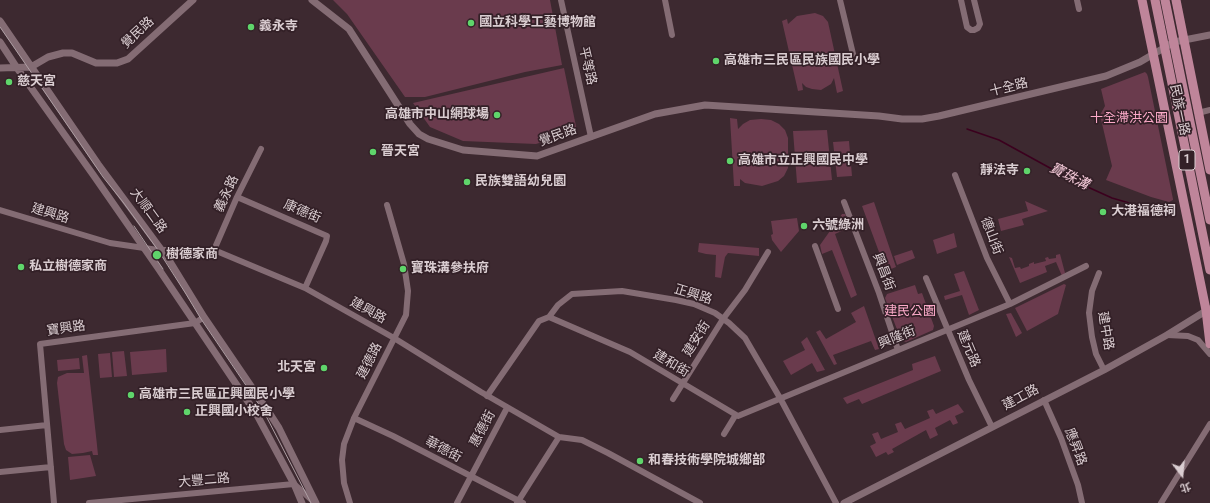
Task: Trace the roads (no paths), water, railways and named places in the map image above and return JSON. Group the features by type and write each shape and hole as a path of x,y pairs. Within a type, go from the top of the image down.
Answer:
{"main road":[{"name":"民族一路","path":"1142,0 1209,308 1210,344"},
{"name":"民族一路","path":"1155,0 1210,270"},
{"name":"民族一路","path":"1166,0 1210,220"},
{"name":"民族一路","path":"1176,0 1210,170"}],"street":[{"name":"覺民路","path":"0,68 31,66 48,57 63,53 72,53 96,63 117,63 128,59 193,0"},
{"name":"覺民路","path":"312,0 349,29 410,124 419,134 428,139 463,150 537,156 655,114 705,105 853,114"},
{"name":"平等路","path":"561,0 591,137"},
{"path":"665,0 672,35"},
{"path":"840,0 853,54"},
{"path":"961,0 967,27 974,30 978,28 980,24 974,0"},
{"path":"1077,0 1078,9"},
{"name":"大順二路","path":"0,20 98,164 162,250 204,317 279,428 316,503"},
{"path":"1174,42 1210,35"},
{"name":"大順二路","path":"0,42 145,249 257,415 294,484 302,503"},
{"name":"十全路","path":"853,114 916,119 939,116 1099,78 1140,62 1174,42"},
{"path":"1198,113 1210,110"},
{"name":"義永路","path":"214,250 237,197 261,149"},
{"name":"德山街","path":"955,175 987,258 1010,304"},
{"name":"康德街","path":"237,197 327,236 305,288"},
{"name":"興昌街","path":"844,202 879,293 898,350"},
{"name":"建德路","path":"350,503 344,483 342,460 344,444 354,418 406,315 408,290 402,252 387,205"},
{"name":"建興路","path":"0,210 101,241 145,249 214,250 305,288 394,338 487,396 559,437 582,440 700,503"},
{"path":"815,246 838,309"},
{"name":"建安街","path":"673,399 723,319 746,290 768,252"},
{"name":"興隆街","path":"780,398 1010,304 1086,266"},
{"name":"建中路","path":"1099,273 1092,291 1089,313 1096,354 1104,370"},
{"name":"建元路","path":"926,278 969,380 992,427"},
{"name":"正興路","path":"487,396 539,321 548,317 558,305 572,294 622,291 694,304 715,313 745,338 780,398 836,503"},
{"name":"建工路","path":"844,503 1104,370 1167,335 1209,308"},
{"name":"寶興路","path":"54,503 40,344 194,323 204,317"},
{"name":"建和街","path":"548,317 630,352 735,416"},
{"path":"1167,335 1188,336 1198,340 1210,354"},
{"path":"724,434 735,416 780,398"},
{"name":"應昇路","path":"1044,400 1066,451 1078,485 1082,503"},
{"name":"惠德街","path":"457,503 507,408"},
{"name":"華德街","path":"354,418 393,436 519,502"},
{"path":"1161,503 1210,424"},
{"path":"0,430 47,426"},
{"path":"519,502 559,437"},
{"path":"0,472 51,467"},
{"path":"294,484 316,503"},
{"name":"大豐二路","path":"90,503 125,501 294,484"}],"waterway":[{"name":"寶珠溝","path":"967,129 999,140 1070,179 1112,198 1174,216"}],"tram line":[{"path":"0,27 103,177 158,250 201,319 264,412 311,503"},
{"path":"134,226 163,269"}],"place":[{"name":"國立科學工藝博物館","path":"471,23"},
{"name":"義永寺","path":"251,27"},
{"name":"高雄市三民區民族國民小學","path":"716,61"},
{"name":"慈天宮","path":"9,82"},
{"name":"高雄市中山網球場","path":"497,115"},
{"name":"晉天宮","path":"373,152"},
{"name":"高雄市立正興國民中學","path":"730,161"},
{"name":"靜法寺","path":"1027,171"},
{"name":"民族雙語幼兒園","path":"467,182"},
{"name":"大港福德祠","path":"1103,212"},
{"name":"六號綠洲","path":"804,226"},
{"name":"樹德家商","path":"157,255"},
{"name":"私立樹德家商","path":"21,267"},
{"name":"寶珠溝參扶府","path":"403,269"},
{"name":"北天宮","path":"324,368"},
{"name":"高雄市三民區正興國民小學","path":"131,395"},
{"name":"正興國小校舍","path":"187,412"},
{"name":"和春技術學院城鄉部","path":"640,461"}],"park label":[{"name":"十全滯洪公園","path":"1129,119"},
{"name":"建民公園","path":"910,312"}]}
